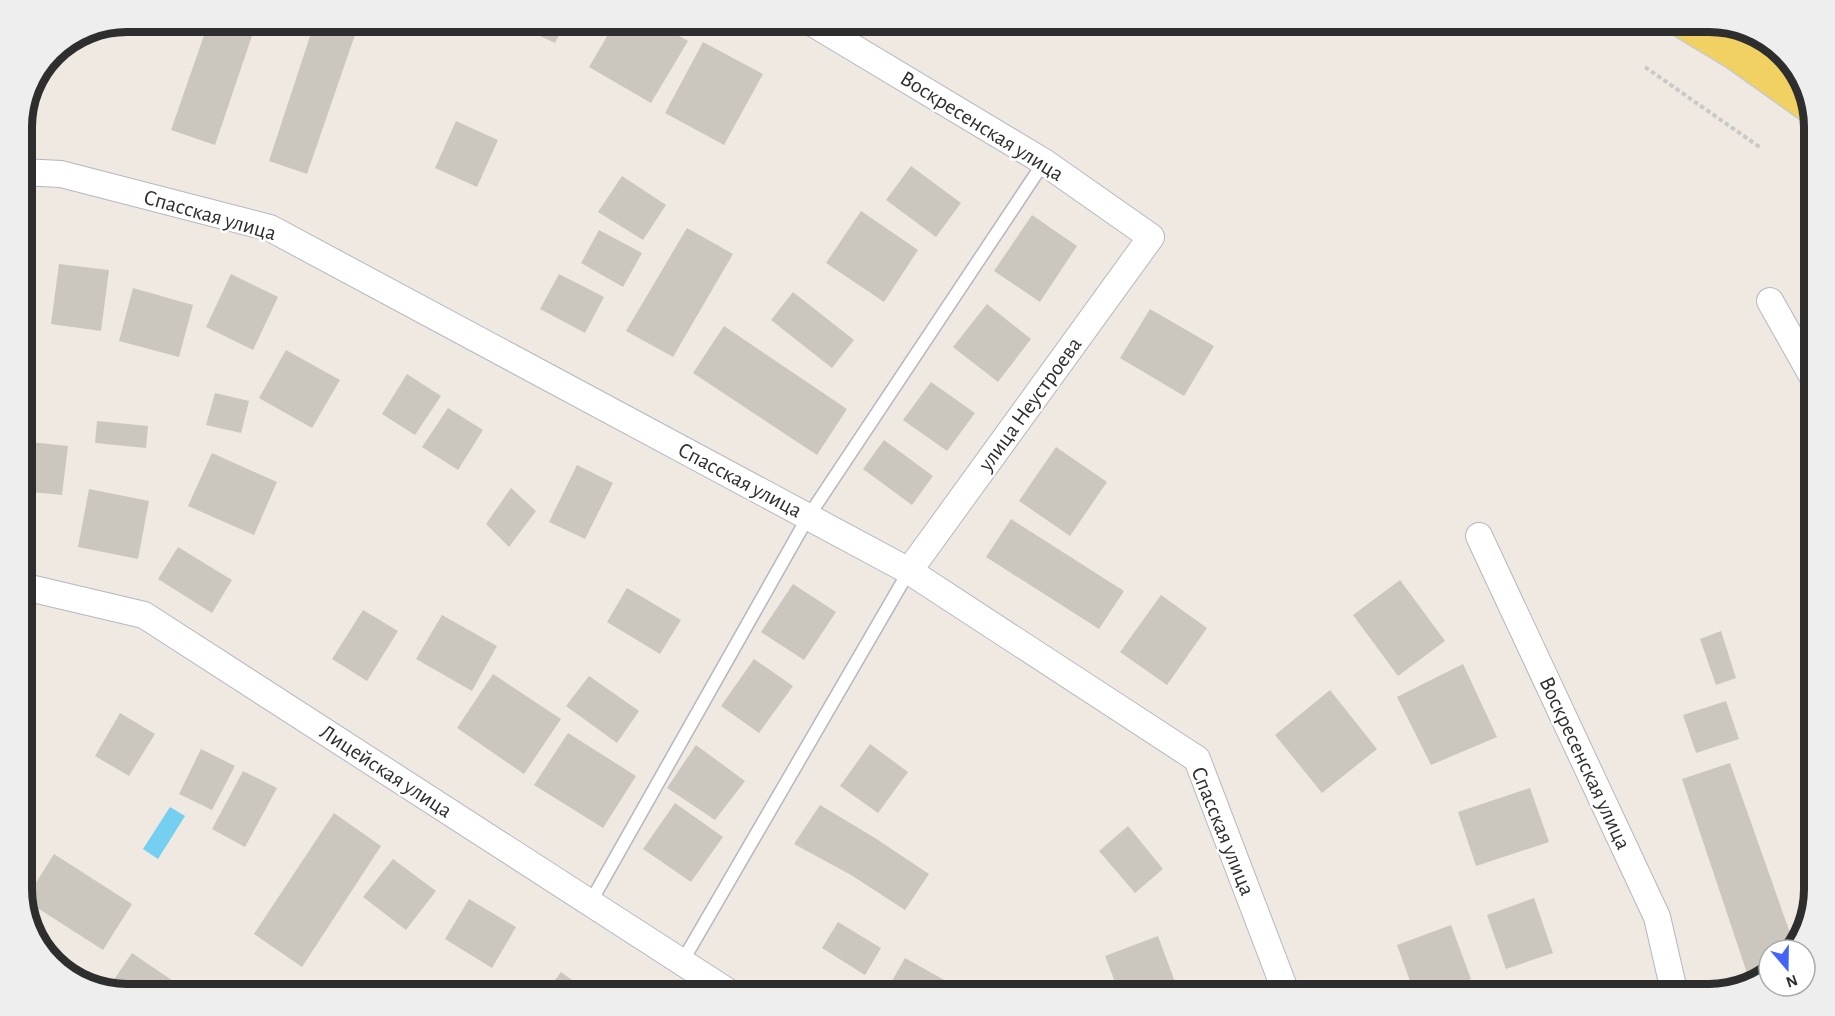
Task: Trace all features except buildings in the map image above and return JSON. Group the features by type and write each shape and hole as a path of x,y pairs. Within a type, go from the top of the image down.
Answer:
{"main road":[{"path":"1700,31 1736,53 1799,98"}],"street":[{"name":"Воскресенская улица","path":"826,31 1044,162 1150,237"},
{"name":"Спасская улица","path":"32,173 61,174 270,228 909,571 1197,759 1283,984"},
{"name":"улица Неустроева","path":"909,571 1150,237"},
{"path":"1770,302 1803,360"},
{"name":"Воскресенская улица","path":"1479,536 1657,917 1672,984"},
{"name":"Лицейская улица","path":"32,589 144,615 716,984"}],"lane":[{"path":"590,903 808,517 1044,162"},
{"path":"682,962 909,571"}],"path":[{"path":"1645,67 1761,148"}],"water":[{"path":"170,807 185,816 158,859 143,849"}]}
